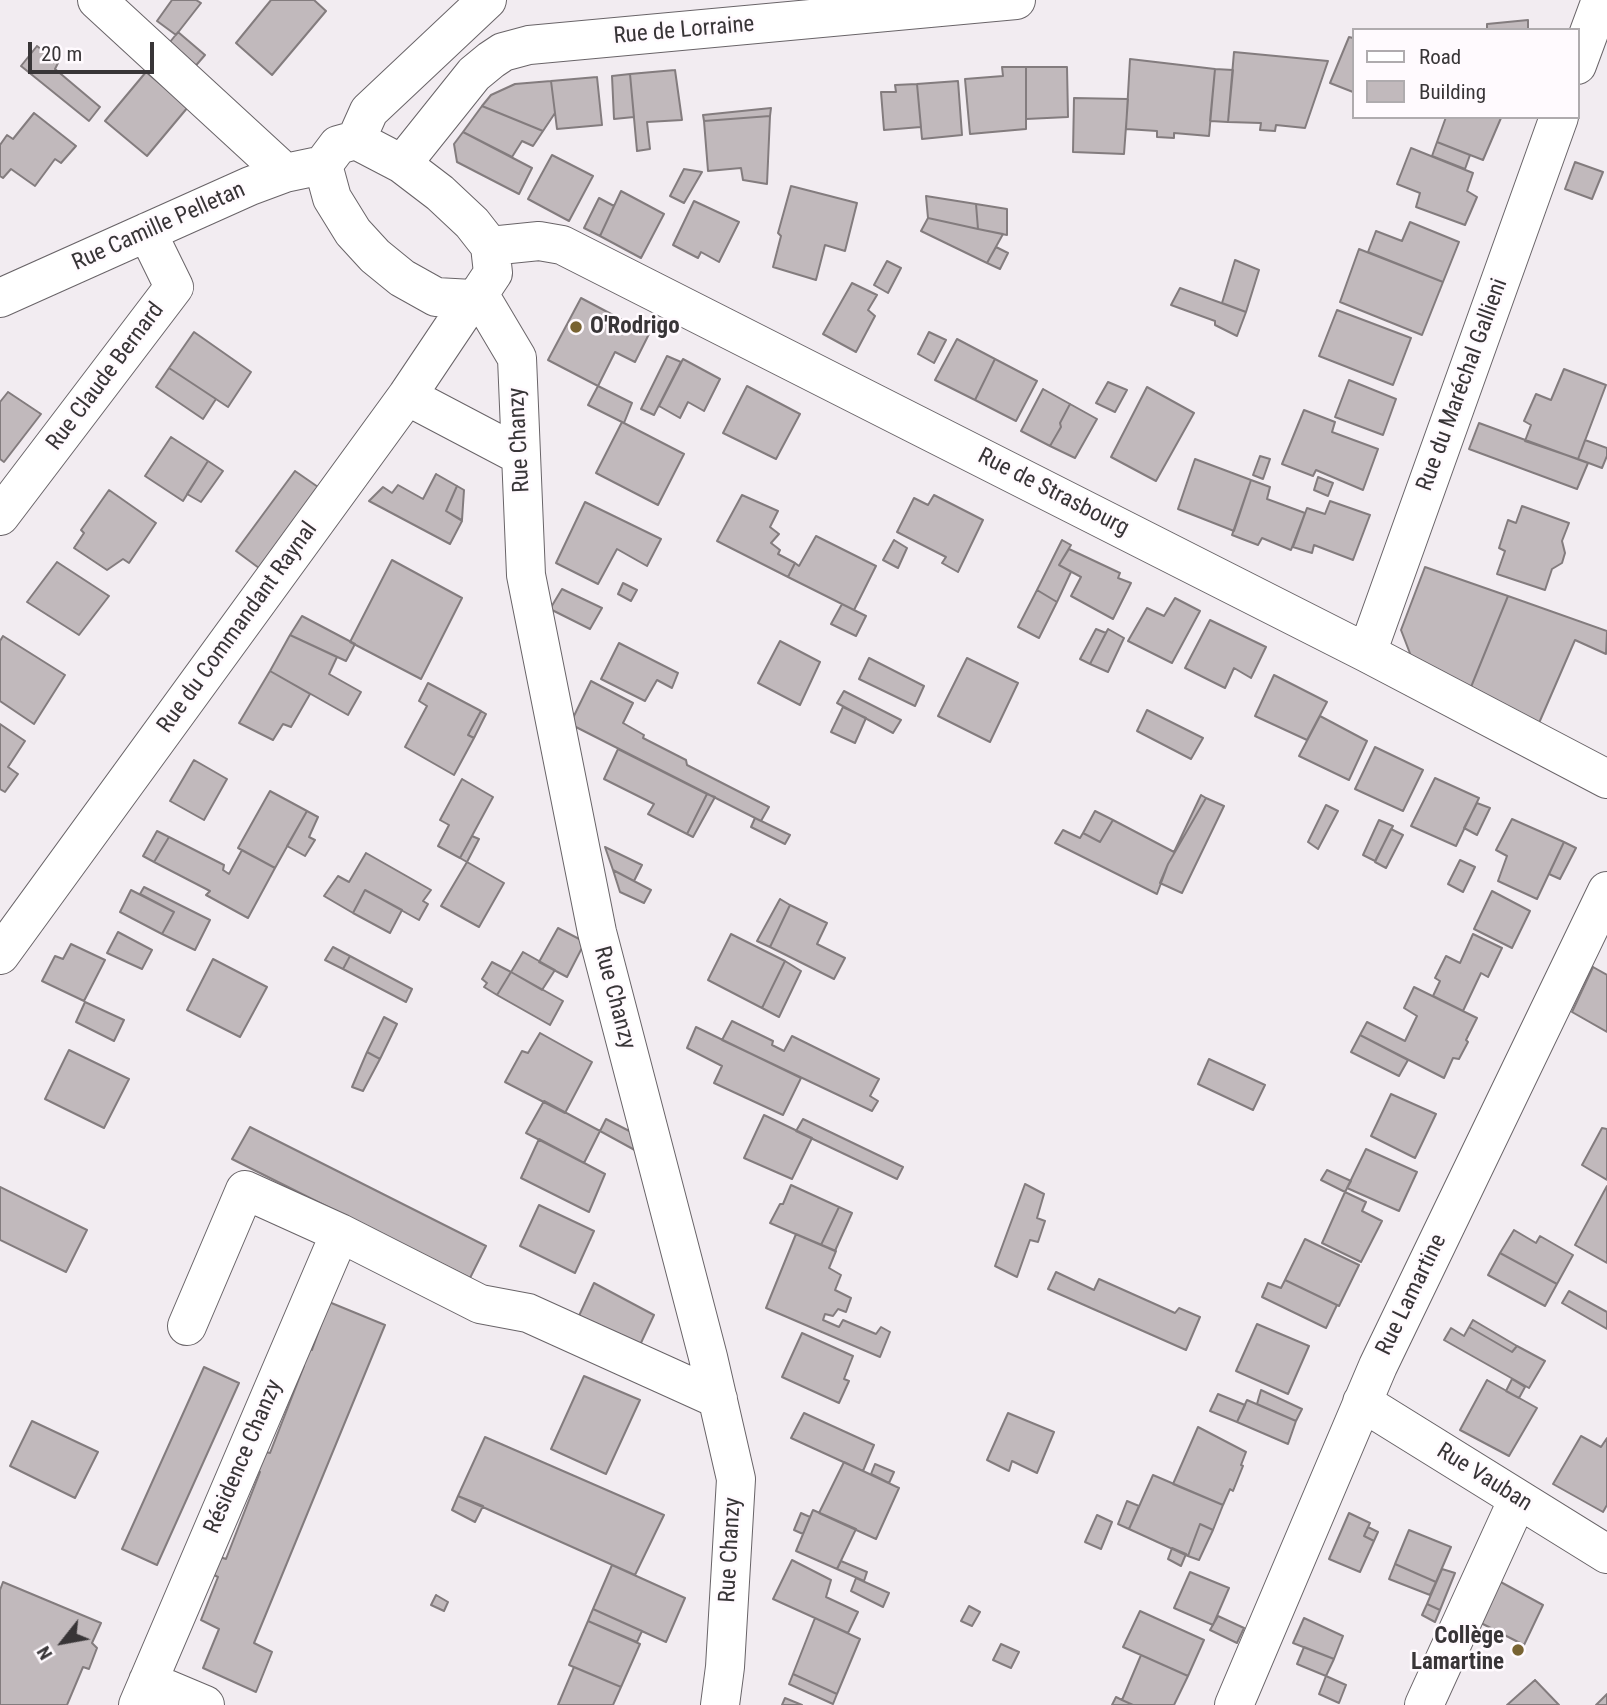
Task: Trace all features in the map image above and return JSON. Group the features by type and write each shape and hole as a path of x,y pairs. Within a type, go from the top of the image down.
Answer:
{"street":[{"path":"97,0 285,173"},
{"path":"356,140 369,111 486,0"},
{"name":"Rue de Lorraine","path":"402,164 474,74 503,52 529,46 1016,0"},
{"path":"1579,60 1601,0"},
{"name":"Rue du Maréchal Gallieni","path":"1367,653 1558,119"},
{"path":"476,297 436,297 402,278 375,257 353,232 332,198 323,166 338,145 356,140 402,164 440,193 490,246"},
{"name":"Rue Camille Pelletan","path":"0,299 250,186 285,173 323,166"},
{"name":"Rue Claude Bernard","path":"0,516 174,287 147,232"},
{"name":"Rue de Strasbourg","path":"490,246 539,241 562,245 1367,653 1607,779"},
{"name":"Rue du Commandant Raynal","path":"0,955 407,396 493,273 490,246"},
{"name":"Rue Chanzy","path":"476,297 517,358 526,575 597,932 718,1399 736,1479 720,1705"},
{"path":"407,396 521,456"},
{"name":"Rue Lamartine","path":"1234,1705 1362,1402 1607,891"},
{"path":"187,1326 245,1190 340,1233 480,1304 528,1313 718,1399"},
{"name":"Résidence Chanzy","path":"205,1705 143,1693 340,1233"},
{"name":"Rue Vauban","path":"1362,1402 1607,1554"},
{"path":"1424,1705 1518,1499"}],"building":[{"path":"172,0 196,0 201,3 176,35 157,21"},
{"path":"271,0 314,0 326,11 272,75 236,43"},
{"path":"1528,20 1528,28 1487,28 1487,24"},
{"path":"178,32 205,55 192,70 166,47"},
{"path":"1349,37 1352,38 1352,92 1330,83"},
{"path":"37,46 58,63 55,69 100,107 89,121 21,66"},
{"path":"1234,52 1328,61 1305,128 1276,125 1275,131 1260,130 1261,123 1228,122"},
{"path":"1130,59 1215,69 1209,136 1174,133 1174,138 1157,137 1157,131 1126,129"},
{"path":"1002,67 1026,67 1026,129 970,134 965,79 1003,76"},
{"path":"1026,67 1067,67 1068,117 1026,119"},
{"path":"1215,69 1233,70 1228,122 1210,121"},
{"path":"675,70 682,120 647,122 650,149 637,151 630,74"},
{"path":"146,72 188,107 147,156 105,121"},
{"path":"630,74 634,117 614,119 612,76"},
{"path":"597,77 602,125 557,129 551,81"},
{"path":"551,81 555,113 543,131 482,106 491,95 515,84"},
{"path":"958,81 962,135 922,139 917,84"},
{"path":"917,84 921,127 884,130 881,92 896,92 895,85"},
{"path":"1074,98 1128,99 1124,154 1073,152"},
{"path":"482,106 543,131 533,146 522,141 512,157 463,132"},
{"path":"771,108 770,116 704,121 703,115"},
{"path":"34,113 76,146 61,163 55,159 35,186 11,169 3,178 0,176 0,145 7,135 13,139"},
{"path":"770,116 767,184 743,180 741,168 708,171 704,121"},
{"path":"1445,119 1501,119 1483,160 1437,142"},
{"path":"463,132 532,168 519,194 457,162 454,144"},
{"path":"1437,142 1470,155 1465,169 1432,156"},
{"path":"1411,148 1473,173 1467,191 1477,197 1465,225 1416,207 1420,193 1397,184"},
{"path":"552,155 593,176 569,221 528,199"},
{"path":"1575,162 1603,172 1592,199 1565,189"},
{"path":"684,169 702,172 684,203 670,196"},
{"path":"791,186 857,203 845,251 825,245 816,280 773,267 781,236 778,233"},
{"path":"621,191 664,214 641,258 600,236"},
{"path":"926,196 976,204 978,229 928,218"},
{"path":"599,198 614,206 600,236 584,228"},
{"path":"694,201 739,222 719,262 701,252 698,258 673,245"},
{"path":"976,204 1007,209 1007,235 978,229"},
{"path":"928,218 1003,234 987,263 921,231"},
{"path":"1410,222 1459,242 1443,282 1368,252 1376,231 1402,241"},
{"path":"996,247 1008,253 1000,269 987,263"},
{"path":"1359,249 1443,282 1422,335 1340,302"},
{"path":"1235,260 1259,270 1246,312 1222,303"},
{"path":"887,261 901,268 888,293 874,285"},
{"path":"852,283 877,295 868,310 875,316 856,352 823,334"},
{"path":"1180,288 1246,312 1237,336 1215,325 1215,321 1171,305"},
{"path":"581,298 649,334 635,362 615,352 598,386 548,360"},
{"path":"1337,310 1411,338 1393,385 1319,356"},
{"path":"194,332 251,372 228,407 169,368"},
{"path":"929,332 946,340 934,363 918,354"},
{"path":"957,339 995,359 975,400 935,380"},
{"path":"667,356 681,362 654,415 641,409"},
{"path":"683,359 720,379 704,411 688,402 680,418 659,406"},
{"path":"995,359 1037,381 1016,421 975,400"},
{"path":"169,368 216,399 203,419 156,387"},
{"path":"1564,369 1606,385 1578,459 1525,441 1531,425 1524,421 1536,394 1551,400"},
{"path":"1349,380 1396,399 1383,435 1335,417"},
{"path":"1108,382 1127,390 1115,412 1096,403"},
{"path":"598,386 632,403 624,423 588,405"},
{"path":"747,386 800,414 776,459 723,433"},
{"path":"1147,387 1194,413 1156,481 1111,457"},
{"path":"1043,389 1070,404 1050,446 1021,431"},
{"path":"8,392 41,414 4,462 0,459 0,402"},
{"path":"1070,404 1097,419 1075,458 1050,446"},
{"path":"1304,410 1335,422 1332,432 1378,449 1363,490 1316,470 1313,476 1282,464"},
{"path":"622,422 684,454 658,505 596,473"},
{"path":"1479,423 1588,463 1577,489 1469,449"},
{"path":"171,437 208,461 183,501 145,476"},
{"path":"1585,440 1607,448 1602,468 1578,459"},
{"path":"1260,456 1270,459 1263,479 1253,475"},
{"path":"1195,459 1251,480 1234,531 1178,509"},
{"path":"208,461 223,471 201,502 187,494"},
{"path":"295,471 318,487 263,571 236,551"},
{"path":"436,474 457,486 446,511 462,521 450,544 369,501 383,487 392,493 398,485 423,499"},
{"path":"1318,477 1333,483 1328,496 1314,490"},
{"path":"1251,480 1270,487 1267,499 1305,513 1291,550 1262,538 1258,545 1232,535"},
{"path":"457,486 464,490 462,520 446,511"},
{"path":"109,490 156,523 129,563 123,559 107,570 74,548 84,533 81,530"},
{"path":"742,495 778,511 770,527 779,534 771,543 780,550 778,554 795,563 788,577 717,541"},
{"path":"934,495 983,520 958,572 942,563 946,557 897,532 914,498 928,505"},
{"path":"1330,501 1370,515 1353,560 1314,545 1312,553 1293,547 1307,508 1325,514"},
{"path":"585,502 661,539 647,566 617,549 598,584 556,563"},
{"path":"1522,506 1569,523 1562,541 1565,553 1562,563 1552,569 1545,590 1497,574 1505,551 1499,548 1508,520 1516,523"},
{"path":"816,536 876,566 854,610 788,577 795,563 799,566"},
{"path":"894,540 907,548 898,568 883,560"},
{"path":"1062,540 1071,545 1059,565 1071,572 1057,602 1037,590"},
{"path":"1069,549 1120,573 1118,578 1131,583 1113,619 1071,596 1081,577 1059,565"},
{"path":"392,560 462,598 421,679 350,642"},
{"path":"57,562 109,596 79,635 27,602"},
{"path":"1425,567 1508,596 1471,687 1411,656 1401,630"},
{"path":"623,583 637,590 631,601 618,594"},
{"path":"562,589 602,608 590,629 550,609"},
{"path":"1037,590 1057,602 1039,638 1018,627"},
{"path":"1508,596 1607,631 1606,654 1575,640 1539,723 1471,687"},
{"path":"1175,598 1200,611 1172,663 1128,641 1147,608 1164,616"},
{"path":"842,604 866,616 856,636 831,624"},
{"path":"302,616 355,644 346,661 290,635"},
{"path":"1210,620 1266,647 1251,678 1234,668 1225,688 1185,668"},
{"path":"1096,629 1106,633 1090,664 1080,659"},
{"path":"1108,629 1124,638 1108,672 1090,664"},
{"path":"290,635 337,657 329,674 361,692 348,715 270,671"},
{"path":"3,636 65,675 34,724 0,701 0,641"},
{"path":"780,641 820,662 800,705 758,683"},
{"path":"619,643 678,673 672,688 657,680 645,701 601,679"},
{"path":"869,658 924,686 915,706 859,679"},
{"path":"967,658 1018,683 990,742 938,716"},
{"path":"270,671 310,694 291,727 283,724 273,740 239,723"},
{"path":"1274,675 1327,702 1307,740 1255,716"},
{"path":"591,681 633,703 623,723 644,735 643,738 686,760 687,765 769,807 761,821 570,724"},
{"path":"428,683 481,711 468,735 474,738 454,775 405,747 427,706 419,701"},
{"path":"844,691 901,720 893,733 837,703"},
{"path":"843,707 866,718 855,743 831,732"},
{"path":"1147,710 1203,738 1191,759 1137,731"},
{"path":"481,711 486,714 474,738 468,735"},
{"path":"1320,716 1367,741 1349,780 1299,756"},
{"path":"0,724 25,741 8,767 18,774 5,792 0,789"},
{"path":"1375,747 1423,770 1403,811 1355,789"},
{"path":"618,749 707,794 687,834 648,814 654,804 604,779"},
{"path":"194,760 227,779 204,820 170,801"},
{"path":"1435,778 1479,798 1456,846 1411,826"},
{"path":"462,779 493,797 460,858 438,846 449,825 440,820"},
{"path":"270,791 307,811 275,868 238,848"},
{"path":"707,794 715,797 693,837 687,834"},
{"path":"1201,795 1206,798 1168,864 1157,894 1055,843 1063,830 1080,838 1083,833 1100,842 1113,820 1174,852"},
{"path":"1206,798 1224,806 1182,893 1160,883"},
{"path":"1477,803 1490,808 1477,835 1464,828"},
{"path":"1326,805 1338,811 1318,849 1308,842"},
{"path":"307,811 318,817 309,837 315,840 305,856 287,846"},
{"path":"1095,811 1113,820 1100,842 1083,833"},
{"path":"755,818 790,835 785,844 751,827"},
{"path":"1512,819 1564,842 1537,899 1498,881 1507,856 1496,850"},
{"path":"1379,820 1393,826 1375,861 1363,855"},
{"path":"1391,829 1403,835 1386,868 1375,862"},
{"path":"157,831 169,837 154,862 143,856"},
{"path":"472,836 479,839 467,862 460,858"},
{"path":"169,837 224,865 223,870 229,874 242,850 275,868 248,918 206,895 210,891 154,862"},
{"path":"1564,842 1576,848 1560,879 1549,874"},
{"path":"605,847 642,865 634,881 613,870"},
{"path":"366,853 431,890 423,901 428,904 419,920 365,890 353,913 324,896 338,876 349,882"},
{"path":"1460,860 1475,867 1463,892 1448,884"},
{"path":"467,862 504,883 479,927 441,906"},
{"path":"613,870 651,890 644,903 620,892"},
{"path":"144,887 210,920 195,950 162,934 174,912 140,894"},
{"path":"131,890 174,912 162,934 120,912"},
{"path":"365,890 402,910 390,933 353,913"},
{"path":"1492,891 1530,911 1512,948 1474,929"},
{"path":"780,899 790,905 770,947 757,941"},
{"path":"790,905 827,923 817,944 845,958 834,979 770,947"},
{"path":"558,928 585,942 567,977 539,962"},
{"path":"118,932 152,950 142,969 107,953"},
{"path":"731,934 785,961 762,1008 708,980"},
{"path":"1473,934 1502,948 1488,977 1481,973 1463,1011 1433,996 1440,981 1435,978 1446,956 1460,963"},
{"path":"71,944 105,960 84,1001 42,981 55,956 63,959"},
{"path":"333,947 350,956 343,969 325,960"},
{"path":"523,952 555,970 542,990 511,972"},
{"path":"350,956 412,989 406,1002 343,969"},
{"path":"213,959 267,987 240,1037 187,1010"},
{"path":"785,961 801,971 779,1017 762,1008"},
{"path":"492,962 511,972 497,995 484,987 487,983 482,979"},
{"path":"1593,967 1607,975 1607,1032 1572,1012"},
{"path":"511,972 563,1001 550,1025 497,995"},
{"path":"1414,987 1477,1018 1459,1059 1453,1058 1444,1078 1360,1035 1367,1022 1405,1041 1417,1016 1404,1008"},
{"path":"85,1002 124,1020 114,1041 76,1022"},
{"path":"384,1017 397,1024 380,1059 367,1052"},
{"path":"732,1021 773,1041 772,1045 784,1051 792,1036 879,1079 870,1096 878,1101 872,1111 722,1040"},
{"path":"696,1027 801,1078 783,1115 714,1083 722,1066 687,1048"},
{"path":"540,1033 592,1062 565,1113 505,1082 522,1051 528,1053"},
{"path":"1360,1035 1408,1060 1399,1076 1351,1052"},
{"path":"69,1050 129,1079 104,1128 45,1099"},
{"path":"367,1052 380,1059 363,1091 352,1087"},
{"path":"1209,1059 1265,1085 1253,1110 1198,1084"},
{"path":"1391,1094 1436,1114 1415,1158 1371,1136"},
{"path":"544,1101 600,1131 584,1163 526,1133"},
{"path":"764,1115 812,1138 792,1179 744,1158"},
{"path":"606,1119 637,1135 642,1154 600,1131"},
{"path":"803,1119 903,1167 897,1179 796,1131"},
{"path":"250,1127 486,1246 470,1278 232,1159"},
{"path":"1602,1128 1607,1129 1607,1180 1582,1165"},
{"path":"539,1139 605,1174 589,1212 521,1178"},
{"path":"1366,1149 1417,1172 1399,1211 1347,1188"},
{"path":"1327,1170 1351,1181 1345,1192 1321,1180"},
{"path":"1025,1184 1044,1194 1037,1218 1045,1221 1038,1242 1030,1240 1017,1277 995,1266"},
{"path":"791,1185 839,1207 821,1245 770,1223 780,1204 783,1204"},
{"path":"1607,1186 1607,1263 1575,1245"},
{"path":"0,1187 87,1230 66,1272 0,1240"},
{"path":"1345,1192 1366,1202 1362,1211 1382,1221 1361,1262 1322,1243"},
{"path":"539,1205 594,1231 575,1273 520,1246"},
{"path":"839,1207 852,1213 835,1251 821,1245"},
{"path":"1514,1230 1536,1243 1540,1236 1573,1255 1557,1284 1500,1253"},
{"path":"796,1234 836,1251 829,1268 841,1275 835,1290 851,1298 846,1312 838,1309 833,1316 825,1314 823,1320 839,1327 843,1320 876,1334 881,1327 890,1332 880,1357 766,1308"},
{"path":"1305,1239 1359,1265 1339,1306 1285,1280"},
{"path":"1500,1253 1557,1284 1545,1306 1488,1275"},
{"path":"1056,1272 1094,1290 1099,1279 1175,1313 1179,1308 1200,1317 1186,1350 1048,1289"},
{"path":"1285,1280 1337,1305 1326,1328 1262,1297 1268,1283 1281,1288"},
{"path":"594,1283 654,1315 640,1345 578,1318"},
{"path":"1569,1291 1607,1312 1607,1329 1562,1303"},
{"path":"329,1302 385,1325 254,1643 272,1652 256,1692 203,1668 219,1629 201,1620 218,1577 210,1573 217,1556 226,1559 260,1472 254,1469 261,1451 270,1453 304,1366 303,1346 312,1350"},
{"path":"1473,1320 1517,1346 1512,1352 1469,1327"},
{"path":"1257,1324 1309,1346 1288,1394 1236,1371"},
{"path":"1469,1327 1512,1352 1517,1346 1545,1361 1529,1388 1444,1340 1451,1328 1464,1336"},
{"path":"802,1333 853,1356 844,1379 849,1381 839,1403 782,1377"},
{"path":"204,1367 239,1383 157,1565 122,1549"},
{"path":"584,1376 640,1400 606,1474 551,1449"},
{"path":"1512,1379 1525,1387 1519,1398 1506,1391"},
{"path":"1487,1380 1537,1408 1509,1456 1460,1430"},
{"path":"1261,1390 1302,1409 1296,1421 1257,1404"},
{"path":"1218,1394 1245,1405 1237,1422 1210,1411"},
{"path":"1247,1400 1296,1421 1288,1444 1237,1422"},
{"path":"804,1413 874,1445 863,1471 791,1438"},
{"path":"1008,1413 1054,1432 1037,1473 1012,1461 1009,1471 987,1460"},
{"path":"32,1421 98,1452 75,1498 10,1466"},
{"path":"1198,1427 1246,1452 1233,1491 1230,1489 1223,1505 1173,1484"},
{"path":"1581,1436 1601,1447 1607,1438 1607,1505 1603,1512 1553,1484"},
{"path":"485,1437 664,1515 635,1575 458,1496"},
{"path":"844,1462 899,1488 876,1539 819,1513"},
{"path":"875,1464 894,1472 889,1483 871,1474"},
{"path":"1153,1475 1223,1505 1213,1530 1200,1524 1188,1556 1129,1529"},
{"path":"458,1496 483,1506 475,1522 452,1510"},
{"path":"1127,1501 1139,1506 1129,1529 1118,1524"},
{"path":"813,1510 856,1529 837,1569 796,1551"},
{"path":"801,1513 810,1517 803,1534 794,1530"},
{"path":"1349,1513 1370,1523 1364,1536 1374,1541 1360,1572 1329,1559"},
{"path":"1097,1515 1112,1522 1101,1549 1085,1542"},
{"path":"1200,1524 1213,1530 1199,1560 1188,1556"},
{"path":"1368,1527 1378,1532 1374,1541 1364,1536"},
{"path":"1409,1530 1451,1547 1436,1582 1395,1564"},
{"path":"1172,1548 1186,1554 1181,1566 1168,1559"},
{"path":"792,1560 831,1580 826,1597 858,1612 848,1633 773,1599"},
{"path":"841,1561 867,1572 864,1581 837,1569"},
{"path":"1395,1564 1436,1582 1430,1595 1389,1579"},
{"path":"612,1565 685,1598 666,1642 593,1609"},
{"path":"1442,1569 1455,1573 1440,1610 1427,1604"},
{"path":"1190,1572 1229,1588 1213,1625 1174,1608"},
{"path":"856,1578 889,1593 883,1607 851,1591"},
{"path":"1497,1580 1543,1605 1524,1645 1477,1621"},
{"path":"3,1582 101,1623 92,1643 97,1648 89,1669 83,1667 67,1705 0,1705 0,1590"},
{"path":"436,1595 448,1602 444,1611 431,1605"},
{"path":"1427,1604 1440,1610 1435,1622 1422,1615"},
{"path":"969,1606 980,1612 972,1626 961,1621"},
{"path":"593,1609 642,1631 637,1642 588,1621"},
{"path":"1140,1611 1204,1640 1188,1676 1123,1647"},
{"path":"1218,1616 1244,1628 1237,1643 1210,1630"},
{"path":"815,1618 860,1639 837,1694 793,1674"},
{"path":"1304,1618 1343,1636 1334,1659 1293,1643"},
{"path":"588,1621 640,1644 621,1687 569,1665"},
{"path":"1001,1644 1019,1652 1011,1668 993,1660"},
{"path":"1304,1647 1334,1659 1326,1676 1297,1664"},
{"path":"1141,1655 1188,1676 1174,1705 1133,1705 1122,1700"},
{"path":"574,1667 621,1687 613,1705 558,1705"},
{"path":"793,1674 837,1694 833,1704 789,1684"},
{"path":"1326,1676 1346,1685 1339,1703 1319,1694"},
{"path":"1535,1680 1559,1705 1507,1705"},
{"path":"1607,1694 1607,1705 1596,1705"},
{"path":"1116,1697 1122,1700 1133,1705 1112,1705"},
{"path":"785,1698 802,1705 782,1705"}],"place":[{"name":"O'Rodrigo","path":"576,327"},
{"name":"Collège Lamartine","path":"1518,1650"}]}
